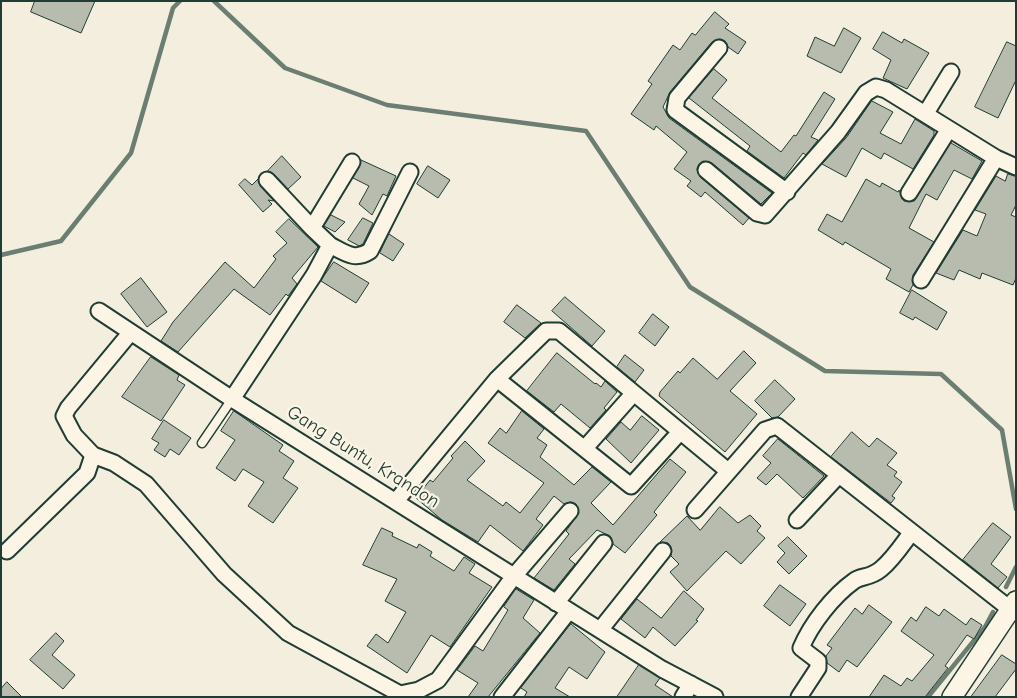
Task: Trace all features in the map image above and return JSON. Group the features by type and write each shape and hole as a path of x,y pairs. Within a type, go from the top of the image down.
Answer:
{"street":[{"path":"719,48 677,98 675,110 787,192"},
{"path":"926,113 951,72"},
{"path":"706,170 761,215 765,215 838,132 866,93 876,87 886,90 996,158 1016,167"},
{"path":"909,193 949,129"},
{"path":"920,280 996,158"},
{"path":"312,228 352,162"},
{"path":"267,180 330,245 352,257 362,257 370,250 410,172"},
{"path":"232,399 314,275 330,245"},
{"name":"Gang Buntu, Krandon","path":"99,311 232,399 662,669 687,690 715,697"},
{"path":"396,501 497,379 546,331 555,330 559,331 728,472"},
{"path":"131,332 68,408 64,416 74,435 93,455 114,463 146,484 224,574 288,633 400,694 419,690 438,680 514,576 570,511"},
{"path":"497,379 633,486 680,432"},
{"path":"585,448 633,394"},
{"path":"695,510 765,430 774,426 780,427 911,534 1013,605 952,697"},
{"path":"7,551 87,472 93,455"},
{"path":"797,520 838,476"},
{"path":"799,697 818,668 818,661 801,648 806,638 840,592 856,579 870,578 882,568 911,534"},
{"path":"502,697 604,543"},
{"path":"600,630 663,551"}],"lane":[{"path":"202,443 232,399"}],"building":[{"path":"35,1 95,1 81,33 31,12"},
{"path":"715,12 729,24 725,28 746,42 738,54 728,47 725,41 720,39 712,42 670,92 663,107 669,118 772,193 761,204 712,163 703,161 699,164 697,169 700,177 749,218 743,225 705,192 701,197 687,186 691,181 674,169 687,152 656,126 654,130 631,114 652,84 648,81 673,45 680,50 692,33 695,35"},
{"path":"844,28 861,38 841,73 807,56 815,37 834,46"},
{"path":"883,32 902,43 904,39 929,53 907,89 883,78 891,60 873,49"},
{"path":"1007,42 1016,46 1016,80 998,118 975,107"},
{"path":"714,69 727,80 712,98 781,152 794,135 796,136 824,92 835,99 811,137 818,140 806,155 803,153 784,178 747,151 750,146 689,98"},
{"path":"872,101 893,112 880,133 901,144 915,119 934,131 934,135 913,169 884,153 881,159 862,148 846,177 822,164 846,138"},
{"path":"951,143 982,161 972,179 954,170 937,200 926,194 909,228 934,242 913,275 913,285 909,292 886,279 891,269 845,242 843,245 818,230 827,214 842,222 866,179 880,187 882,183 898,192 899,190 904,201 914,201"},
{"path":"282,156 301,177 288,189 274,174 268,171"},
{"path":"361,160 396,176 387,196 383,194 372,215 359,204 369,186 353,178"},
{"path":"428,166 450,180 438,198 417,184"},
{"path":"1008,174 1016,176 1016,205 1011,215 1016,217 1016,278 1013,285 982,273 980,279 959,270 954,280 936,273 963,230 977,236 986,214 975,210 996,176 1005,181"},
{"path":"245,179 252,185 258,179 260,186 274,201 268,200 272,204 263,212 239,185"},
{"path":"331,215 345,222 335,232 324,226"},
{"path":"363,218 373,223 363,244 359,246 348,240"},
{"path":"289,219 318,247 292,278 297,284 288,296 286,294 270,315 234,289 178,352 161,341 173,322 225,262 254,288 276,259 273,256 287,243 276,232"},
{"path":"389,234 404,244 393,261 380,253"},
{"path":"334,262 369,283 356,303 321,281"},
{"path":"141,278 167,312 147,327 121,294"},
{"path":"912,290 947,312 937,330 915,317 913,320 900,313"},
{"path":"565,297 605,331 592,346 552,311"},
{"path":"517,305 541,323 525,338 504,322"},
{"path":"653,314 669,327 655,346 639,333"},
{"path":"744,351 756,363 730,391 757,414 725,452 659,396 660,392 678,371 680,373 693,358 717,379"},
{"path":"557,353 595,384 601,387 605,381 617,392 604,408 606,410 590,428 561,404 554,412 527,391"},
{"path":"625,355 644,370 635,382 617,367"},
{"path":"151,357 179,375 177,380 185,385 161,421 122,397"},
{"path":"775,380 795,399 778,417 772,418 755,401"},
{"path":"234,411 283,445 279,451 294,461 283,478 298,488 273,523 248,506 264,482 243,469 235,481 216,468 235,440 221,431"},
{"path":"522,411 544,429 537,438 547,445 540,457 574,485 592,467 611,482 591,503 613,525 670,459 686,472 654,512 657,515 625,553 613,544 610,536 597,530 569,559 575,564 554,590 534,578 569,534 566,531 579,513 576,504 571,502 564,504 554,496 536,519 543,525 523,551 490,525 478,542 442,520 416,498 430,480 433,482 453,458 451,456 465,441 485,461 467,480 503,506 506,502 520,513 544,483 488,443 500,428 506,433"},
{"path":"642,416 659,430 631,463 606,439 621,422 630,430"},
{"path":"164,420 191,438 179,455 170,449 165,457 154,450 159,443 152,439"},
{"path":"852,432 869,447 877,438 897,453 887,465 897,472 894,476 902,482 892,496 895,498 891,503 831,457"},
{"path":"778,439 824,476 803,498 777,474 766,485 757,478 771,463 763,456"},
{"path":"720,507 738,523 750,515 761,526 757,531 765,538 741,564 726,551 687,591 670,572 679,564 671,556 671,547 668,543 660,542 687,516 700,530"},
{"path":"993,523 1011,537 991,564 1007,577 998,588 963,560"},
{"path":"382,528 393,533 392,536 417,548 419,544 432,552 430,556 454,571 464,557 475,564 469,573 492,587 450,647 431,635 407,673 367,646 376,634 388,643 406,612 385,601 397,579 363,565"},
{"path":"788,537 807,556 789,574 777,562 785,553 778,546"},
{"path":"780,585 806,604 790,626 764,606"},
{"path":"516,589 534,600 523,618 540,633 488,697 468,697 478,683 457,670 475,646 483,651 508,610 504,607"},
{"path":"684,591 704,609 696,620 698,621 675,646 653,627 645,638 621,619 637,599 661,618"},
{"path":"869,605 892,622 857,667 847,660 839,672 827,663 826,656 832,648 827,645 855,608 862,614"},
{"path":"926,607 939,616 944,609 966,625 971,618 982,625 974,639 967,635 945,666 948,668 925,697 869,697 884,675 901,686 907,678 912,681 934,655 901,631 911,617 916,621"},
{"path":"571,624 605,652 587,679 569,667 555,688 570,697 524,697 527,692 521,688"},
{"path":"56,633 64,641 52,655 75,675 63,689 30,660"},
{"path":"1002,655 1016,664 1016,669 995,697 971,697"},
{"path":"639,665 660,678 655,685 673,697 617,697"},
{"path":"7,682 22,697 1,697 1,689"}],"waterway":[{"path":"1,255 61,241 131,153 173,8 180,1"},
{"path":"214,1 285,68 387,105 586,131 690,287 825,371 941,374 1002,430 1016,509"},
{"path":"1006,587 1016,567"},
{"path":"928,697 985,627 993,612"}]}
